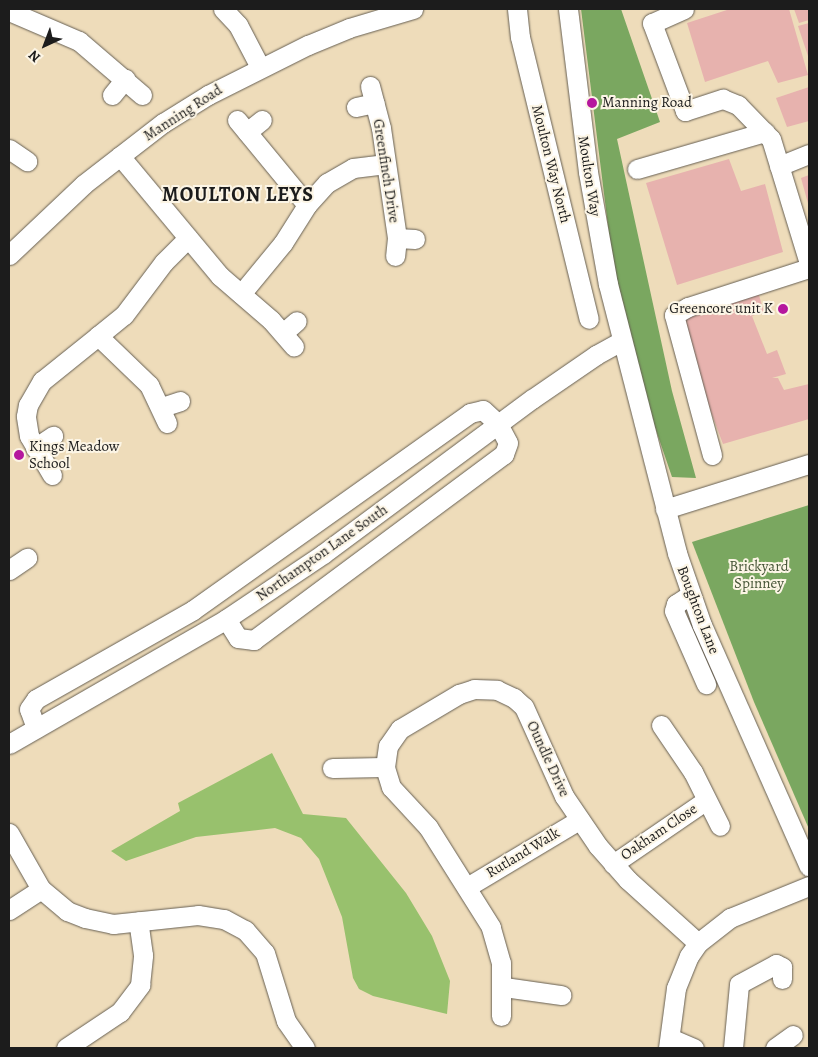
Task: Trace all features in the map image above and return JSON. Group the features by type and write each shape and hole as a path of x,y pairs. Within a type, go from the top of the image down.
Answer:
{"street":[{"path":"223,9 238,25 260,67"},
{"name":"Manning Road","path":"9,255 84,184 171,118 260,67 349,28 413,9"},
{"name":"Moulton Way North","path":"517,9 520,37 589,319"},
{"name":"Moulton Way","path":"568,9 588,172 621,342"},
{"path":"684,9 652,22 685,111 723,99 738,105 771,139 809,263"},
{"path":"9,12 79,41 142,95"},
{"path":"112,95 125,79"},
{"name":"Greenfinch Drive","path":"356,107 372,95 396,247 415,239"},
{"path":"262,120 242,126 307,205"},
{"path":"637,169 765,132"},
{"path":"9,149 27,161"},
{"path":"779,166 809,154"},
{"path":"120,156 188,238 241,294 289,339 297,321"},
{"path":"241,294 283,243 307,205 341,174 353,168 384,164"},
{"path":"52,475 26,428 31,396 42,381 124,315 164,262 188,238"},
{"path":"712,455 674,315 688,307 809,268"},
{"path":"98,336 149,385 164,415 180,401"},
{"name":"Northampton Lane South","path":"9,744 226,619 323,554 596,354 621,342"},
{"name":"Boughton Lane","path":"621,342 690,595 809,866"},
{"path":"36,728 29,709 36,699 194,610 470,413 483,410 498,424 508,443 504,454 254,640 248,642 238,638 226,619"},
{"path":"36,448 53,436"},
{"path":"665,509 809,464"},
{"path":"10,568 27,558"},
{"path":"690,595 676,604 674,611 706,684"},
{"name":"Oundle Drive","path":"385,767 388,746 400,729 459,694 474,689 497,690 524,707 546,761 579,820 613,864 698,943"},
{"name":"Oakham Close","path":"661,725 693,772 705,801 720,826"},
{"path":"332,768 385,767 391,787 428,827 491,927 498,946 504,987 501,1016"},
{"name":"Oakham Close","path":"613,864 705,801"},
{"name":"Rutland Walk","path":"467,887 579,820"},
{"path":"9,834 42,889 67,910 85,918 113,924 212,916 245,930 265,953 286,1020 306,1048"},
{"path":"694,1048 669,1043 676,988 689,956 698,943 730,918 809,886"},
{"path":"9,910 42,889"},
{"path":"66,1048 120,1012 140,985 143,972 138,921"},
{"path":"733,1048 739,984 776,964 782,967 782,979"},
{"path":"504,987 561,995"},
{"path":"775,1048 793,1035"}],"green space":[{"path":"581,9 621,9 660,122 617,139 672,391 696,478 672,477 645,398 612,258"},
{"name":"Brickyard Spinney","path":"809,505 809,829 754,702 692,542"},
{"path":"272,753 303,814 346,818 406,893 432,936 450,981 447,1014 373,996 359,989 353,978 342,917 319,859 301,838 275,828 196,837 126,861 111,851 180,811 178,803"}],"building":[{"path":"730,9 789,9 808,75 778,83 768,61 705,82 687,23"},
{"path":"794,9 809,9 809,20 799,23"},
{"path":"809,23 809,59 798,26"},
{"path":"809,87 809,121 787,127 776,98"},
{"path":"729,159 741,191 765,184 783,252 677,285 646,183"},
{"path":"809,175 809,207 801,178"},
{"path":"758,292 764,312 752,316 767,354 777,350 786,374 772,378 778,378 784,390 809,384 809,419 723,444 676,319"}],"place":[{"name":"Manning Road","path":"592,103"},
{"name":"Greencore unit K","path":"783,309"},
{"name":"Kings Meadow School","path":"19,455"}],"district":[{"name":"MOULTON LEYS","path":"238,194"}]}
